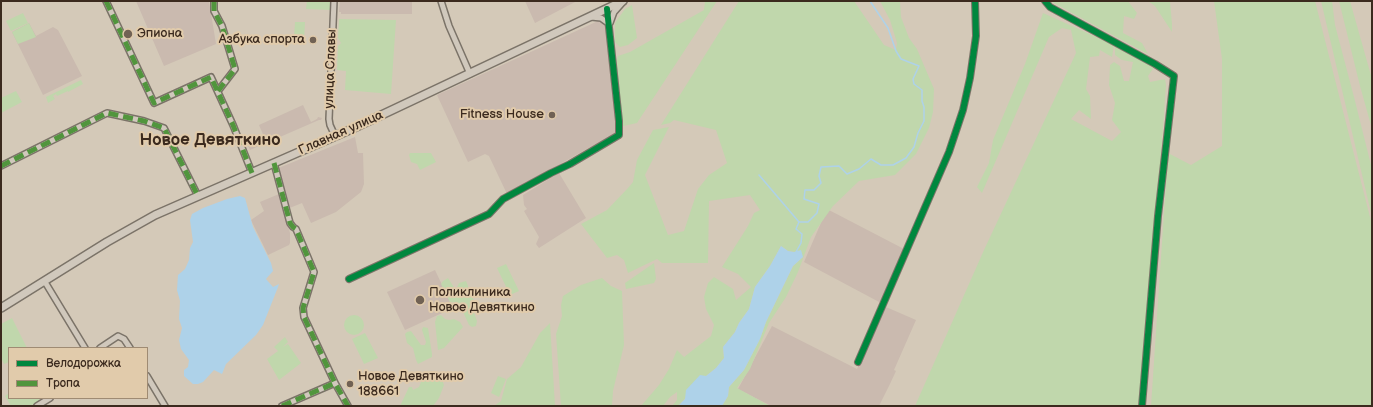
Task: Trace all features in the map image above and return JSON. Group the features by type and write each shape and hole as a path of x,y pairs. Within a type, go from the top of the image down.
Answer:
{"main road":[{"name":"Главная улица","path":"1,308 45,282 122,232 155,215 335,136 624,1"}],"street":[{"path":"106,1 154,103 211,77 252,173"},
{"path":"214,1 214,11 222,26 235,69 218,91"},
{"name":"улица Славы","path":"334,1 329,119 335,136"},
{"path":"441,1 449,26 470,74"},
{"path":"609,26 614,12 624,1"},
{"path":"858,362 949,152 963,110 970,78 976,36 975,1"},
{"path":"1045,1 1050,6 1142,56 1174,76 1158,216 1142,406"},
{"path":"349,279 489,214 503,199 620,136 607,9"},
{"path":"590,17 602,18 609,26"},
{"path":"1,166 107,113 144,121 164,128 198,196"},
{"path":"274,163 290,223 293,228 296,229 314,272 303,308 304,317 334,383 348,406"},
{"path":"45,282 84,347"},
{"path":"102,347 118,336 124,339 129,347"},
{"path":"148,378 165,406"},
{"path":"282,406 334,383"},
{"path":"37,406 48,399"}],"shaded area":[{"path":"136,1 209,1 216,44 164,66"},
{"path":"340,1 412,1 412,14 341,14 341,12 339,12"},
{"path":"525,1 577,1 535,23"},
{"path":"598,21 605,25 606,29 618,124 615,135 594,145 507,194 489,156 485,154 468,162 437,95"},
{"path":"29,23 36,36 53,27 58,30 82,76 43,95 12,32"},
{"path":"303,105 311,122 318,117 322,118 321,120 250,150 248,146 265,139 259,125"},
{"path":"355,137 358,153 363,153 364,184 361,192 336,212 311,223 302,203 287,209 276,169"},
{"path":"559,173 586,218 539,248 536,244 539,237 524,211 527,209 524,205 523,195"},
{"path":"279,194 290,233 290,243 289,245 268,255 251,220 264,211 260,202"},
{"path":"827,209 904,249 881,303 804,262"},
{"name":"Поликлиника Новое Девяткино","path":"435,270 453,308 405,330 387,292"},
{"path":"886,307 916,320 894,370 896,371 879,406 771,406 738,389 772,326 857,369"}],"green space":[{"path":"307,1 332,1 332,10 306,9"},
{"path":"705,1 717,1 637,123 623,126 616,63 618,56 630,52 704,10"},
{"path":"739,1 854,1 884,45 896,50 897,43 890,20 880,1 900,1 901,17 909,38 917,49 934,89 933,112 929,128 916,154 895,175 859,181 833,206 811,237 798,272 786,297 769,323 750,369 737,388 770,406 722,406 728,396 729,387 744,370 760,339 766,322 793,266 803,257 794,252 788,251 781,246 770,266 755,287 749,309 739,323 735,332 723,347 724,358 716,368 706,376 678,406 672,406 677,400 677,392 670,397 663,406 641,406 659,385 669,369 677,350 684,357 711,336 714,325 706,309 704,297 708,283 714,277 733,289 736,300 751,287 738,274 722,267 748,226 754,213 760,210 750,195 709,201 708,263 662,263 657,259 628,273 624,260 617,255 607,258 581,224 607,210 628,188 633,182 637,160 653,130 669,127 645,175 668,235 684,231 698,189 709,175 727,163 716,130 674,120 670,123 661,125"},
{"path":"1050,1 1128,1 1137,13 1134,19 1124,16 1123,33 1142,43 1148,54"},
{"path":"1148,1 1170,1 1172,32 1155,6"},
{"path":"1214,1 1315,1 1372,225 1372,406 1151,406 1168,153 1191,165 1222,146 1222,59"},
{"path":"1321,1 1332,1 1335,25 1372,169 1372,217"},
{"path":"1339,1 1350,1 1372,79 1372,129 1360,86"},
{"path":"632,5 637,38 628,45 620,47 615,42 615,23 625,9"},
{"path":"23,13 28,23 11,31 6,21"},
{"path":"1043,13 1114,45 1112,57 1100,50 1099,56 1090,57 1086,89 1090,96 1091,119 1079,110 1071,119 1112,141 1121,132 1112,120 1115,103 1109,85 1110,65 1114,62 1120,66 1124,81 1129,81 1133,62 1122,60 1115,55 1115,45 1155,66 1148,76 1150,82 1165,79 1166,85 1155,239 1140,406 915,406 984,250 1076,53 1071,30 1062,28 1049,37 982,193 977,187 989,163 993,140 1025,64"},
{"path":"339,19 396,20 391,94 345,90 346,71 337,70 338,46 341,43 338,38"},
{"path":"295,22 305,22 304,42 295,41"},
{"path":"29,23 36,37 18,44 12,32"},
{"path":"81,80 83,84 68,92 57,96 56,94 53,96 55,99 48,103 46,97"},
{"path":"16,91 22,102 1,113 1,98"},
{"path":"410,153 431,153 436,162 420,170 417,164 411,162 409,155"},
{"path":"654,263 656,279 654,283 626,289 625,283"},
{"path":"506,264 519,291 510,295 497,268"},
{"path":"448,278 457,292 459,283 466,281 476,306 474,313 477,321 476,326 472,327 469,325 459,303 450,302 441,284"},
{"path":"602,278 611,286 622,291 624,345 613,391 612,406 561,406 556,334 562,316 561,305 563,296 581,285"},
{"path":"354,315 361,318 364,325 361,332 354,335 347,332 344,325 347,318"},
{"path":"441,315 445,319 454,319 460,322 463,327 444,348 438,350 435,322 437,316"},
{"path":"12,318 26,347 8,347 8,362 4,364 1,358 1,324"},
{"path":"550,323 555,406 494,406 501,401 507,379 521,367 540,333"},
{"path":"423,327 428,328 432,357 418,364 413,348 407,343 405,334 411,331 421,345 425,345 426,342 422,330"},
{"path":"365,333 378,358 364,364 352,339"},
{"path":"285,337 288,342 283,347 288,344 301,363 279,380 267,359 278,351 274,347"},
{"path":"429,371 433,373 439,372 444,385 439,398 433,406 400,406 409,387 412,387 413,390 419,387 424,374"},
{"path":"498,376 506,379 499,397 491,393"},
{"path":"8,394 8,399 40,400 31,406 11,406 5,396"}],"water":[{"path":"240,196 245,198 253,227 271,263 273,271 266,279 273,287 279,284 263,325 256,335 226,364 222,374 214,370 203,382 193,384 184,376 184,370 188,367 189,360 181,349 179,340 182,328 179,319 180,301 177,290 178,275 185,269 189,260 190,248 193,242 190,220 192,214 203,208"},
{"path":"781,246 788,251 794,252 801,250 803,257 793,266 766,322 760,339 744,370 729,387 728,396 722,406 678,406 685,399 686,390 700,375 706,376 716,368 724,358 723,347 735,332 739,323 749,309 755,287 770,266"}],"waterway":[{"path":"796,252 801,243 802,234 796,229 799,222 808,222 817,213 819,204 804,199 805,190 814,190 821,183 819,176 821,167 839,166 847,174 859,169 871,159 881,165 893,165 906,158 914,147 918,133 924,121 922,90 914,84 913,79 919,66 901,59 896,51 888,28 870,1"},
{"path":"759,175 799,222"}],"marked path":[{"path":"106,1 154,103 211,77 233,125 252,173"},
{"path":"214,1 214,11 222,26 235,69 218,91"},
{"path":"1,166 107,113 144,121 164,128 198,196"},
{"path":"274,163 290,223 296,229 314,272 303,308 304,317 335,383 348,406"},
{"path":"282,406 335,383"}],"cycle path":[{"path":"858,362 949,152 963,110 970,78 976,36 975,1"},
{"path":"1045,1 1050,7 1155,64 1174,76 1158,216 1142,406"},
{"path":"349,279 489,214 503,199 570,164 619,135 619,121 607,9"}],"place":[{"name":"Эпиона","path":"128,34"},
{"name":"Азбука спорта","path":"313,40"},
{"name":"Fitness House","path":"552,115"},
{"name":"Поликлиника Новое Девяткино","path":"420,300"},
{"name":"Новое Девяткино 188661","path":"350,384"}],"district":[{"name":"Новое Девяткино","path":"210,141"}]}
